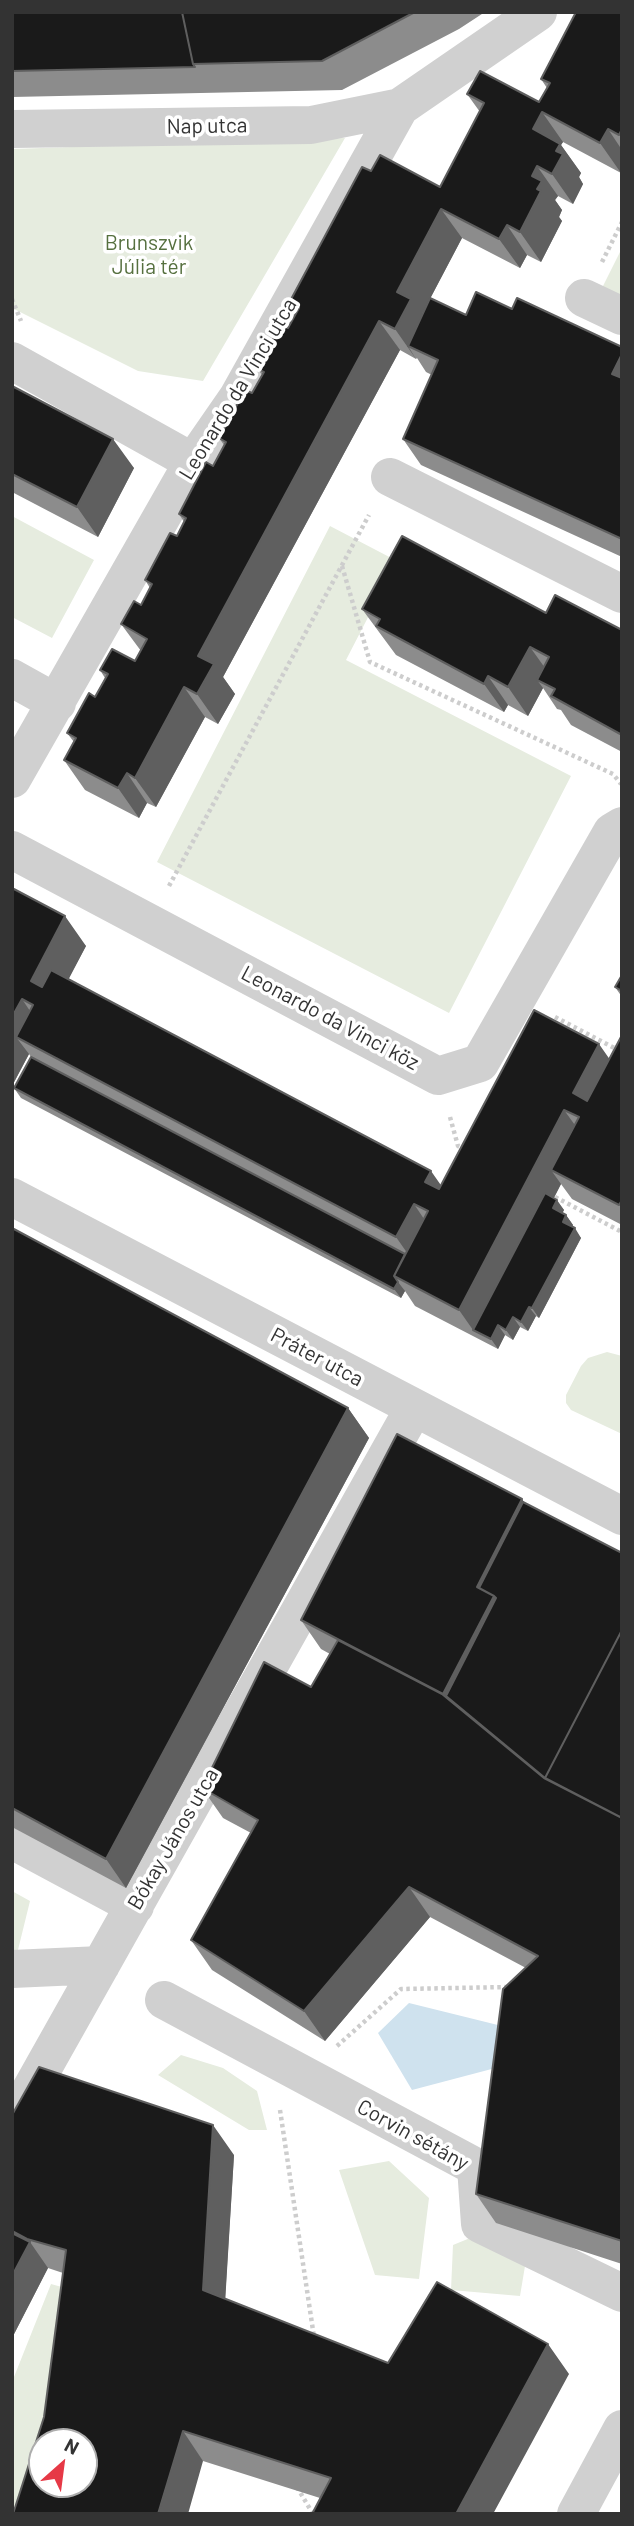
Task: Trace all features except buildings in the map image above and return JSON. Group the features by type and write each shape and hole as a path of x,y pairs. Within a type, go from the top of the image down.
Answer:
{"street":[{"name":"Leonardo da Vinci utca","path":"12,779 193,462 237,397 400,107 538,12"},
{"name":"Nap utca","path":"12,129 311,125 400,107"},
{"path":"583,298 622,316"},
{"path":"12,361 193,462"},
{"path":"390,477 622,594"},
{"path":"12,678 57,702"},
{"name":"Leonardo da Vinci köz","path":"12,850 438,1076 480,1063 612,832 622,826"},
{"name":"Práter utca","path":"12,1197 622,1516"},
{"name":"Bókay János utca","path":"12,2123 203,1788 240,1751 414,1408"},
{"path":"12,1840 135,1906"},
{"path":"12,1968 101,1965"},
{"name":"Corvin sétány","path":"164,2000 476,2167 480,2224 622,2293"},
{"path":"582,2512 622,2429"}],"path":[{"path":"149,923 390,477"},
{"path":"342,565 370,662 613,774 622,785"},
{"path":"517,997 622,1052"},
{"path":"438,1076 458,1146 469,1152"},
{"path":"555,1196 622,1232"},
{"path":"315,2343 288,2067 401,1989 520,1987"},
{"path":"294,2482 313,2514"}],"green space":[{"name":"Brunszvik Júlia tér","path":"345,138 203,381 138,371 12,308 12,149"},
{"path":"622,248 622,304 599,294"},
{"path":"12,516 94,560 52,638 12,617"},
{"path":"330,526 397,561 346,660 571,776 449,1013 157,862"},
{"path":"607,1352 622,1356 622,1434 571,1410 566,1403 566,1395 581,1366 588,1358"},
{"path":"12,1891 30,1901 17,1954 12,1948"},
{"path":"181,2055 223,2068 257,2091 267,2130 249,2130 158,2075"},
{"path":"389,2161 429,2198 419,2279 375,2275 339,2170"},
{"path":"475,2236 526,2260 520,2296 451,2290 453,2245"},
{"path":"51,2284 76,2291 45,2428 28,2428 28,2486 19,2514 12,2511 12,2382"}],"water":[{"path":"409,2003 514,2029 503,2066 412,2090 378,2033"}]}
